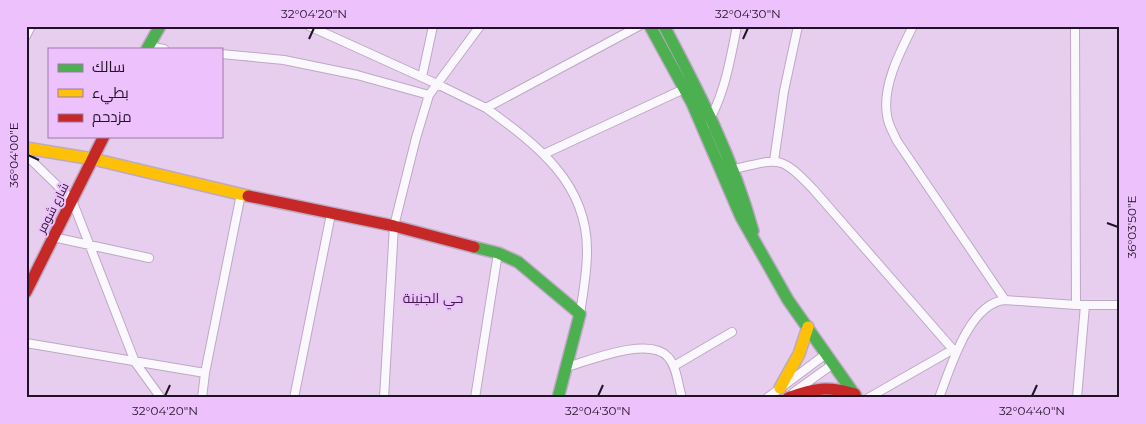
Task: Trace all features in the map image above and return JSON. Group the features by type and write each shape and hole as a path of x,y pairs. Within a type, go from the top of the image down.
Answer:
{"street":[{"path":"26,36 31,26"},
{"path":"148,47 160,26"},
{"path":"422,77 433,26"},
{"path":"384,398 394,226 416,138 430,95 480,26"},
{"path":"486,108 639,26"},
{"path":"650,26 704,128 741,217 788,300 856,396"},
{"path":"664,26 712,118 734,170 757,245"},
{"path":"704,128 712,118 722,87 737,26"},
{"path":"774,161 784,91 798,26"},
{"path":"914,26 891,79 886,105 888,123 897,141 1005,300"},
{"path":"1075,26 1076,305"},
{"path":"314,27 486,108 544,154 566,181 582,212 587,251 580,314 558,398"},
{"path":"222,54 284,60 357,75 430,95"},
{"path":"544,154 684,89"},
{"name":"شارع شومر","path":"26,292 103,138"},
{"path":"26,148 93,159 241,194 394,226 498,253 518,262 533,273 580,314"},
{"path":"26,155 72,200 135,362 161,398"},
{"path":"734,170 774,161 785,163 793,169 813,189 954,352"},
{"path":"202,398 205,373 241,194"},
{"path":"294,398 331,214"},
{"path":"53,237 149,258"},
{"path":"475,398 498,253"},
{"path":"939,398 954,352 971,326 989,304 1005,300 1076,305 1120,305"},
{"path":"1077,398 1085,305"},
{"path":"785,394 808,327"},
{"path":"674,366 732,332"},
{"path":"26,343 205,373"},
{"path":"567,367 636,348 661,352 669,358 674,366 682,398"},
{"path":"868,398 954,352"},
{"path":"785,394 826,354"},
{"path":"785,394 833,364"},
{"path":"767,398 821,387 832,387 856,396"}],"traffic: fast":[{"path":"148,48 160,26"},
{"path":"650,26 692,103 741,217 788,300 857,398"},
{"path":"664,26 725,151 736,177 753,231"},
{"path":"474,247 498,253 518,262 580,314 558,398"}],"traffic: slow":[{"path":"26,148 93,159 248,196"},
{"path":"780,388 799,354 808,327"}],"traffic: jam":[{"path":"26,292 103,138"},
{"path":"248,196 394,226 474,247"},
{"path":"788,398 821,389 855,394"}],"district":[{"name":"حي الجنينة","path":"433,298"}]}
